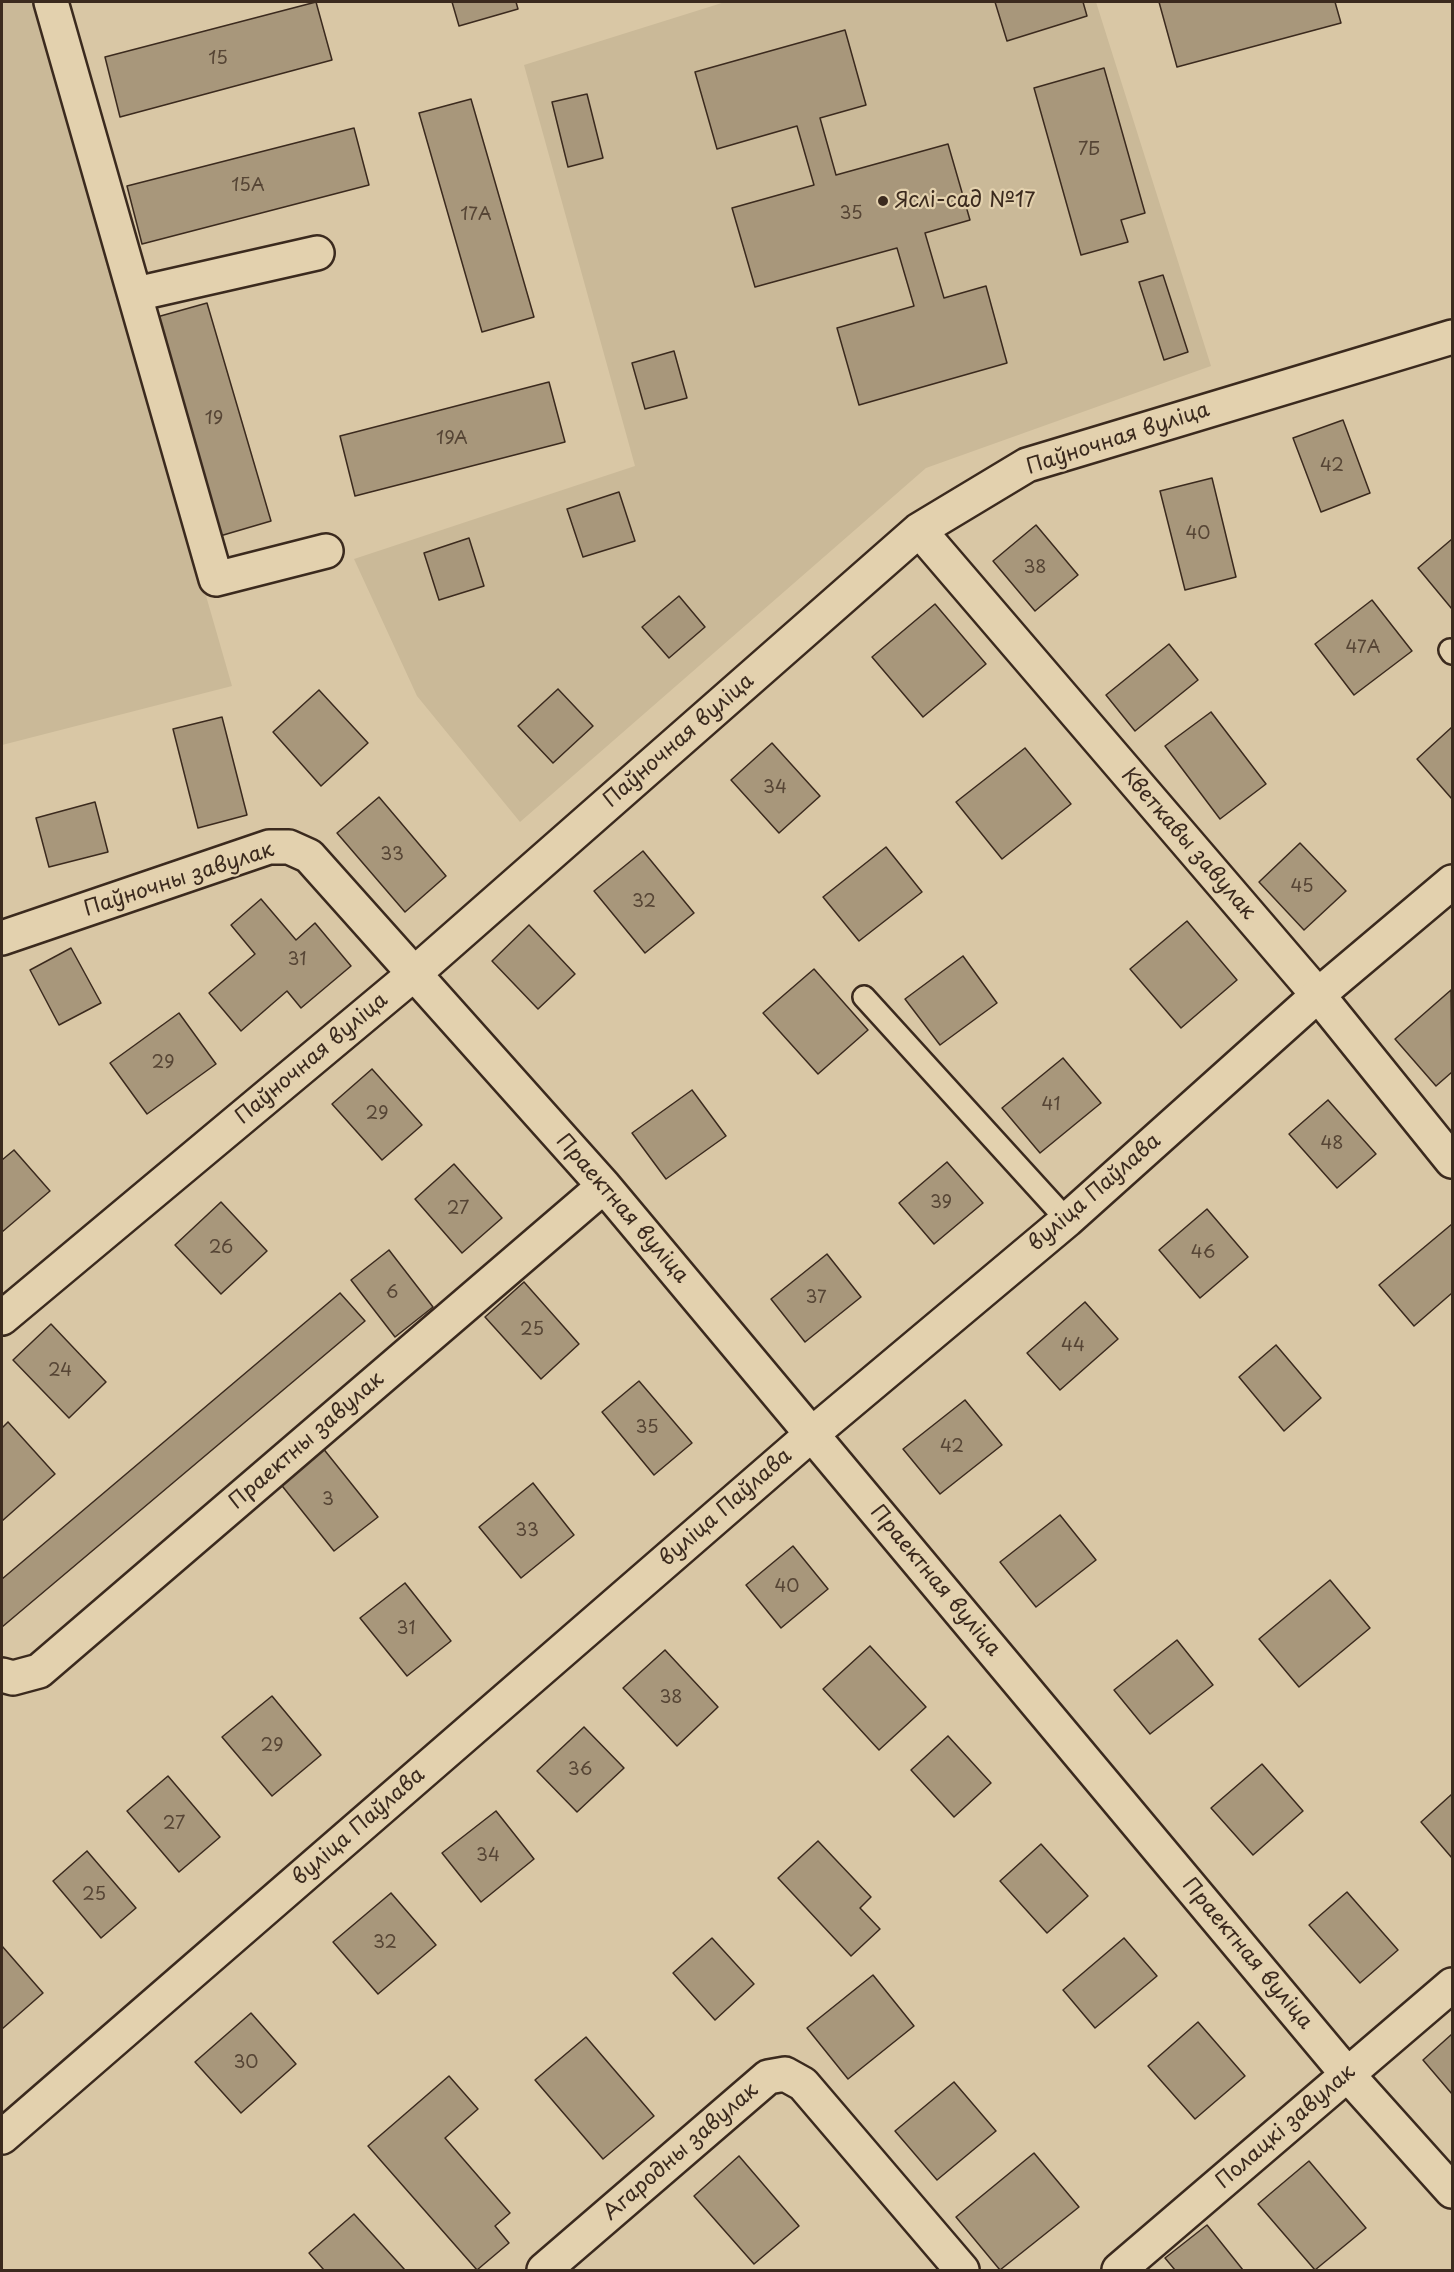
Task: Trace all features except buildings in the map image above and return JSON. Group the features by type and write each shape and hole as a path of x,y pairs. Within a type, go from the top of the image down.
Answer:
{"street":[{"path":"51,2 216,579 326,551"},
{"path":"136,294 317,253"},
{"name":"Паўночная вуліца","path":"2,1318 415,973 919,531 1027,465 1452,337"},
{"name":"Кветкавы завулак","path":"919,531 1318,995 1452,1161"},
{"name":"Паўночны завулак","path":"2,938 269,847 289,847 309,856 415,973"},
{"name":"вуліца Паўлава","path":"5,2127 812,1434 1066,1220 1318,995 1452,882"},
{"name":"Праектная вуліца","path":"415,973 604,1186 1347,2074 1452,2191"},
{"name":"Праектны завулак","path":"2,1675 13,1678 39,1671 604,1186"},
{"name":"Полацкі завулак","path":"1119,2271 1452,1984"},
{"name":"Агародны завулак","path":"544,2271 768,2077 785,2074 803,2084 962,2271"}],"lane":[{"path":"864,997 1066,1220"}],"shaded area":[{"path":"2,2 35,2 232,686 2,745"},
{"path":"725,2 1096,2 1211,366 926,468 520,822 417,696 354,559 635,466 524,65"}],"place":[{"name":"Яслі-сад №17","path":"883,201"}]}
